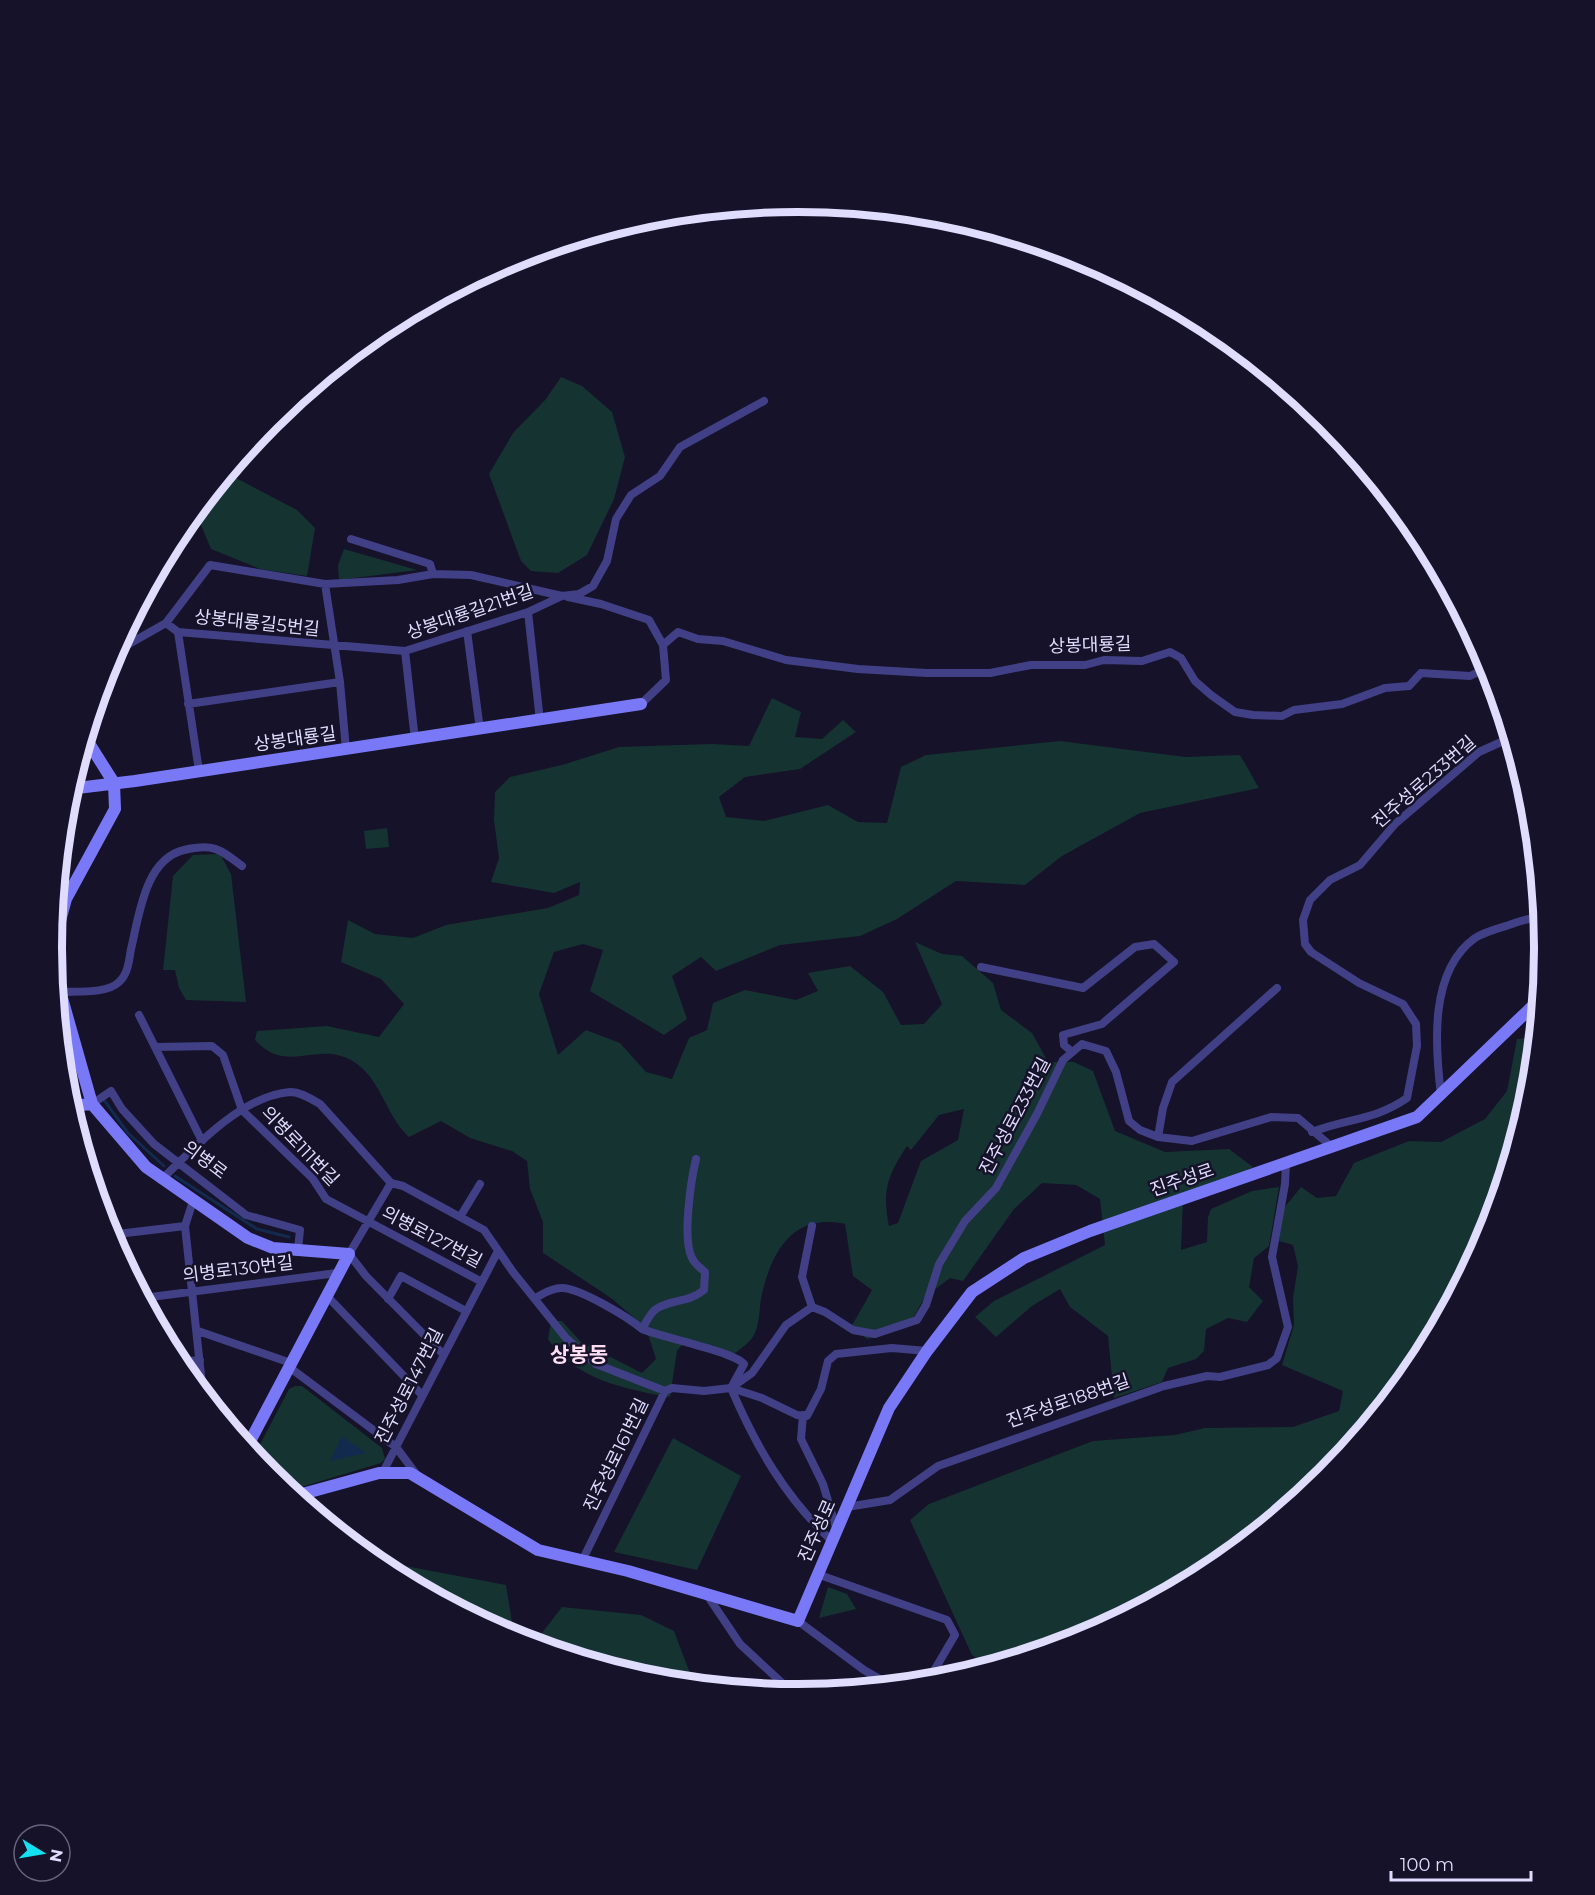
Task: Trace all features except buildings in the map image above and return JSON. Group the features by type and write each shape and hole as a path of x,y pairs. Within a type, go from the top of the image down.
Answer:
{"main road":[{"name":"상봉대룡길","path":"80,788 415,740 641,704"},
{"path":"63,911 66,899 115,809 114,783 90,746"},
{"path":"63,1001 92,1104 146,1167 161,1180 248,1238 273,1248 349,1254 251,1440"},
{"name":"진주성로","path":"798,1621 889,1407 927,1351 972,1292 1024,1258 1090,1231 1417,1117 1531,1007"},
{"path":"79,1105 92,1104"},
{"path":"304,1494 379,1473 410,1473 538,1550 628,1571 798,1621"}],"street":[{"name":"상봉대룡길21번길","path":"415,740 405,651 528,612 562,596 579,594 593,586 607,561 616,519 631,495 660,476 680,447 764,400"},
{"path":"351,539 430,564 433,574"},
{"name":"상봉대룡길5번길","path":"325,584 210,565 166,623 178,632 333,647 405,651"},
{"name":"상봉대룡길","path":"325,584 398,580 433,574 471,575 601,604 649,621 663,645 666,680 641,704"},
{"path":"325,584 340,682 346,750"},
{"path":"528,612 540,721"},
{"path":"127,645 166,623"},
{"path":"467,631 480,730"},
{"name":"상봉대룡길5번길","path":"178,632 199,771"},
{"name":"상봉대룡길","path":"663,645 678,632 698,639 723,641 786,660 858,669 927,673 990,673 1031,665 1085,664 1104,660 1142,661 1170,652 1181,658 1195,681 1235,712 1263,716 1282,716 1294,710 1342,704 1385,688 1409,686 1421,673 1470,676 1479,672"},
{"path":"188,704 340,682"},
{"name":"진주성로233번길","path":"1312,1132 1333,1124 1359,1121 1391,1109 1407,1098 1417,1046 1416,1023 1403,1004 1359,983 1311,952 1305,944 1303,920 1310,900 1330,880 1360,865 1395,824 1479,752 1503,741"},
{"path":"63,988 108,988 117,985 125,976 141,907 158,866 168,857 199,847 217,848 242,866"},
{"path":"1441,1095 1437,1063 1441,1003 1446,976 1459,954 1476,938 1501,927 1533,919"},
{"name":"진주성로233번길","path":"981,967 1083,988 1135,947 1154,944 1174,962 1102,1024 1063,1035 1064,1045 1071,1051"},
{"path":"1158,1137 1163,1108 1172,1082 1276,988"},
{"path":"139,1015 202,1141"},
{"path":"1519,1017 1530,1016"},
{"name":"진주성로233번길","path":"812,1307 825,1312 853,1330 875,1334 916,1320 926,1305 939,1264 965,1221 996,1188 1037,1114 1063,1060 1082,1044 1106,1051 1116,1072 1129,1121 1140,1130 1158,1137 1192,1141 1271,1117 1298,1118 1332,1147"},
{"name":"의병로111번길","path":"156,1047 212,1046 223,1055 242,1110 313,1179 326,1198 366,1222"},
{"name":"의병로","path":"92,1104 111,1091 139,1130 246,1215 300,1230 298,1249"},
{"name":"의병로111번길","path":"161,1180 202,1141 242,1110 291,1092 308,1096 320,1104 391,1183"},
{"path":"642,1329 654,1310 693,1299 704,1290 705,1272 692,1259 688,1245 688,1214 696,1159"},
{"name":"진주성로188번길","path":"847,1507 890,1500 938,1466 1164,1386 1207,1376 1220,1377 1265,1368 1277,1358 1288,1327 1272,1257 1285,1184 1286,1163"},
{"path":"443,1354 388,1299 349,1254 391,1183 403,1186 484,1230 567,1338 596,1364 665,1391"},
{"name":"의병로127번길","path":"460,1217 480,1184"},
{"path":"193,1201 186,1226 202,1378"},
{"name":"의병로127번길","path":"366,1222 482,1282"},
{"path":"120,1234 186,1226"},
{"path":"731,1388 752,1373 786,1325 812,1307 802,1277 812,1226"},
{"name":"진주성로147번길","path":"379,1473 383,1473 498,1251"},
{"name":"의병로130번길","path":"150,1297 337,1273"},
{"path":"388,1299 401,1276 466,1311"},
{"path":"535,1298 563,1287 624,1314 642,1329 663,1338 726,1353 739,1359 744,1365 731,1388"},
{"path":"326,1295 422,1395"},
{"path":"198,1331 290,1365 396,1447 419,1478"},
{"path":"731,1388 807,1416 821,1389 828,1361 836,1354 892,1348 927,1351"},
{"path":"189,1361 200,1360"},
{"path":"731,1388 752,1436 776,1476 805,1516 835,1536"},
{"name":"진주성로161번길","path":"582,1561 665,1391 731,1388"},
{"path":"803,1415 801,1439 823,1484 835,1536"},
{"path":"817,1574 947,1620 955,1635 934,1670"},
{"path":"704,1592 740,1644 783,1683"},
{"path":"798,1621 881,1678"}],"green space":[{"path":"561,377 582,386 612,412 625,457 614,499 587,555 558,573 531,571 521,561 489,474 513,433 546,399"},
{"path":"236,478 297,510 315,528 307,576 260,569 211,549 199,520 229,480"},
{"path":"344,549 417,570 339,580 338,565"},
{"path":"772,698 801,712 795,737 822,739 843,720 856,732 800,769 745,777 719,797 726,817 764,821 828,805 858,822 887,823 901,767 926,755 1060,741 1185,757 1240,755 1259,788 1140,813 1062,856 1025,885 956,881 897,919 860,936 780,945 716,971 701,957 672,976 687,1019 664,1035 590,991 603,950 583,944 554,952 539,994 558,1055 586,1030 620,1043 646,1072 672,1079 689,1038 707,1030 713,1003 745,990 796,1000 818,991 808,973 850,966 883,992 901,1025 924,1024 942,1004 915,942 942,954 962,956 993,983 1001,1010 1032,1033 1048,1062 1074,1062 1093,1071 1115,1131 1165,1152 1229,1149 1253,1167 1183,1201 1181,1250 1207,1242 1208,1217 1211,1209 1252,1191 1279,1187 1269,1246 1254,1258 1249,1287 1263,1301 1247,1322 1228,1318 1206,1329 1204,1351 1196,1359 1168,1368 1162,1382 1114,1398 1108,1336 1070,1307 1060,1289 1032,1306 996,1337 975,1317 994,1301 1105,1245 1100,1199 1076,1185 1042,1183 1014,1209 963,1281 950,1278 925,1297 910,1323 868,1339 850,1329 872,1290 853,1276 845,1224 827,1222 812,1224 799,1230 788,1238 772,1263 761,1299 756,1331 743,1347 730,1357 685,1341 677,1351 670,1397 637,1391 587,1373 559,1353 548,1339 551,1321 562,1321 581,1342 642,1373 656,1359 646,1328 611,1298 543,1253 543,1222 530,1189 527,1161 512,1151 470,1138 441,1121 409,1137 394,1118 369,1076 351,1060 338,1055 325,1054 290,1057 278,1055 267,1050 255,1040 257,1031 327,1026 379,1037 404,1004 381,979 341,962 348,920 375,934 413,938 446,925 548,908 579,895 580,882 554,893 491,882 499,858 494,820 495,792 510,777 562,765 619,747 712,744 749,746","holes":["964,1109 958,1140 921,1161 898,1223 889,1226 886,1203 888,1184 907,1146 911,1150 939,1115"]},
{"path":"387,828 389,847 366,849 364,831"},
{"path":"220,854 231,874 246,1002 186,1000 179,988 175,970 163,970 173,876 193,855"},
{"path":"1528,1038 1519,1091 1494,1184 1477,1229 1458,1273 1435,1316 1381,1396 1351,1433 1283,1501 1246,1531 1165,1585 1123,1608 1034,1644 979,1660 972,1655 910,1520 929,1504 1093,1441 1175,1435 1205,1428 1293,1427 1339,1411 1343,1391 1282,1365 1294,1325 1293,1298 1298,1266 1293,1245 1279,1241 1284,1208 1301,1187 1317,1198 1336,1196 1354,1163 1409,1141 1441,1142 1485,1119 1507,1091 1517,1039"},
{"path":"302,1386 382,1448 385,1459 381,1463 298,1488 258,1448 289,1389"},
{"path":"673,1438 741,1476 697,1570 614,1552"},
{"path":"398,1565 506,1585 513,1626 472,1608"},
{"path":"828,1587 847,1594 856,1609 819,1618"},
{"path":"562,1607 641,1615 674,1631 691,1675 607,1658 533,1633 542,1633"}],"water":[{"path":"342,1436 366,1453 330,1461"}],"waterway":[{"path":"104,1100 128,1133 164,1166"},
{"path":"175,1176 257,1229 289,1237"}],"district":[{"name":"상봉동","path":"579,1355"}]}
